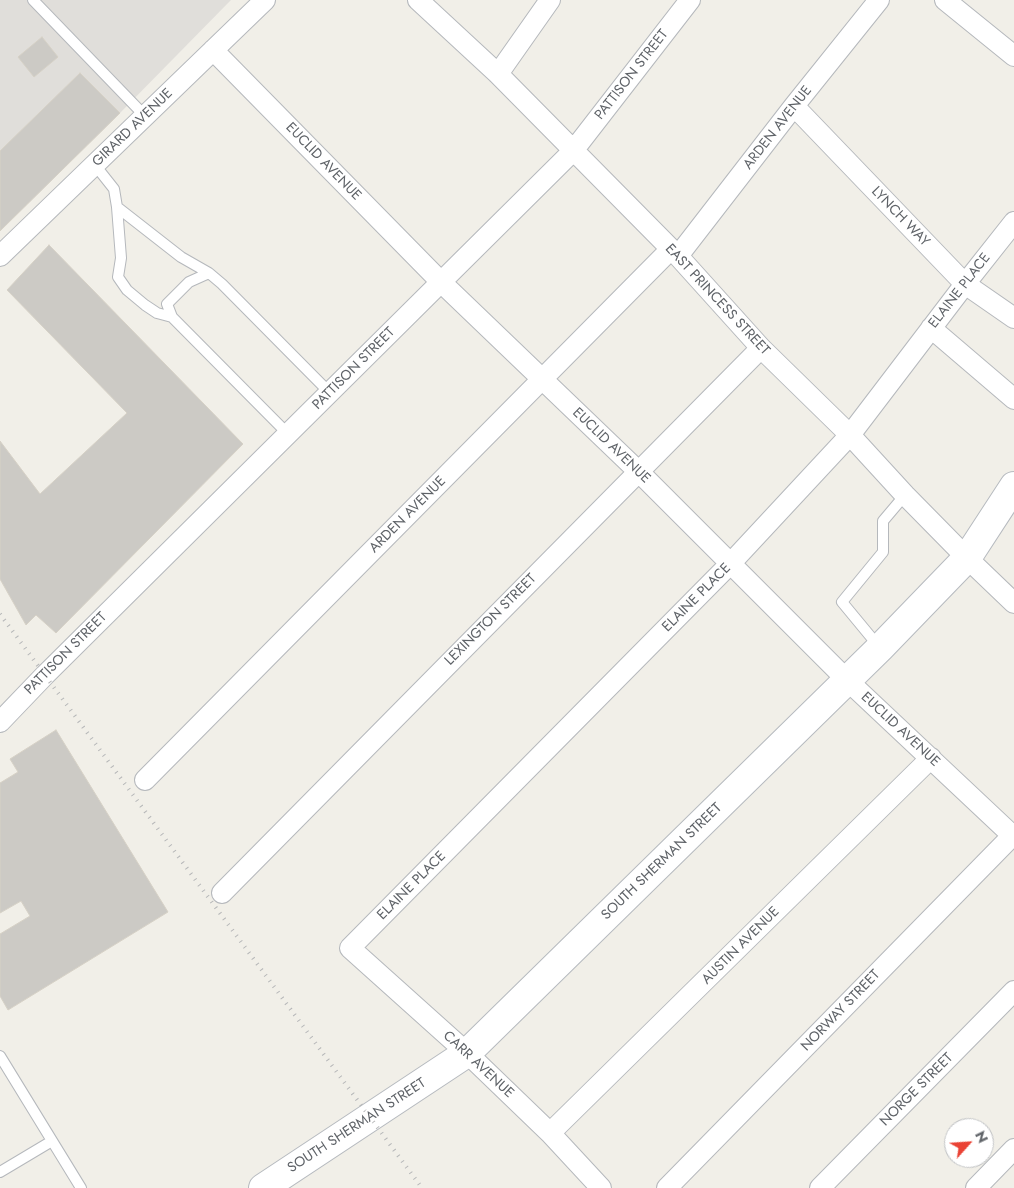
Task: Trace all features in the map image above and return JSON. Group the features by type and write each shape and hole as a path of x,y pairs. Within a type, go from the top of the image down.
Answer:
{"main road":[{"name":"SOUTH SHERMAN STREET","path":"263,1188 467,1053 880,648 967,558 1014,486"}],"street":[{"name":"GIRARD AVENUE","path":"0,256 265,0"},
{"name":"EAST PRINCESS STREET","path":"418,0 498,74 674,253 761,348 850,435 905,495 1014,603"},
{"path":"498,74 550,0"},
{"name":"PATTISON STREET","path":"0,722 52,668 573,151 690,0"},
{"name":"ARDEN AVENUE","path":"145,780 542,379 674,253 879,0"},
{"path":"945,0 1014,56"},
{"name":"EUCLID AVENUE","path":"213,50 442,283 638,472 847,680 1013,836"},
{"name":"LYNCH WAY","path":"794,106 965,284 1014,318"},
{"name":"ELAINE PLACE","path":"350,948 730,564 850,435 1014,222"},
{"path":"931,328 1014,399"},
{"name":"LEXINGTON STREET","path":"222,892 761,348"},
{"name":"AUSTIN AVENUE","path":"550,1133 932,758"},
{"name":"NORWAY STREET","path":"667,1188 1013,836"},
{"name":"CARR AVENUE","path":"350,948 467,1053 550,1133 601,1188"},
{"name":"NORGE STREET","path":"820,1188 1014,992"},
{"path":"976,1188 1014,1149"}],"lane":[{"path":"33,0 145,116"},
{"path":"95,165 114,189 121,258 118,277 127,290 145,305 156,313 172,317"},
{"path":"117,207 181,257 209,273 222,284 330,393"},
{"path":"209,273 188,282 167,304 172,317 288,434"},
{"path":"880,648 842,602 883,552 883,521 905,495"},
{"path":"0,1056 81,1188"},
{"path":"0,1172 52,1141"}],"shaded area":[{"path":"0,0 231,0 0,231"}],"building":[{"path":"42,37 58,57 34,77 18,57"},
{"path":"80,73 120,113 0,231 0,151"},
{"path":"49,245 243,444 56,633 36,615 26,625 0,579 0,441 40,494 127,413 7,290"},
{"path":"56,730 168,912 8,1010 0,996 0,934 30,916 21,901 0,913 0,783 18,772 10,759"}],"railway":[{"path":"0,614 422,1188"}]}
